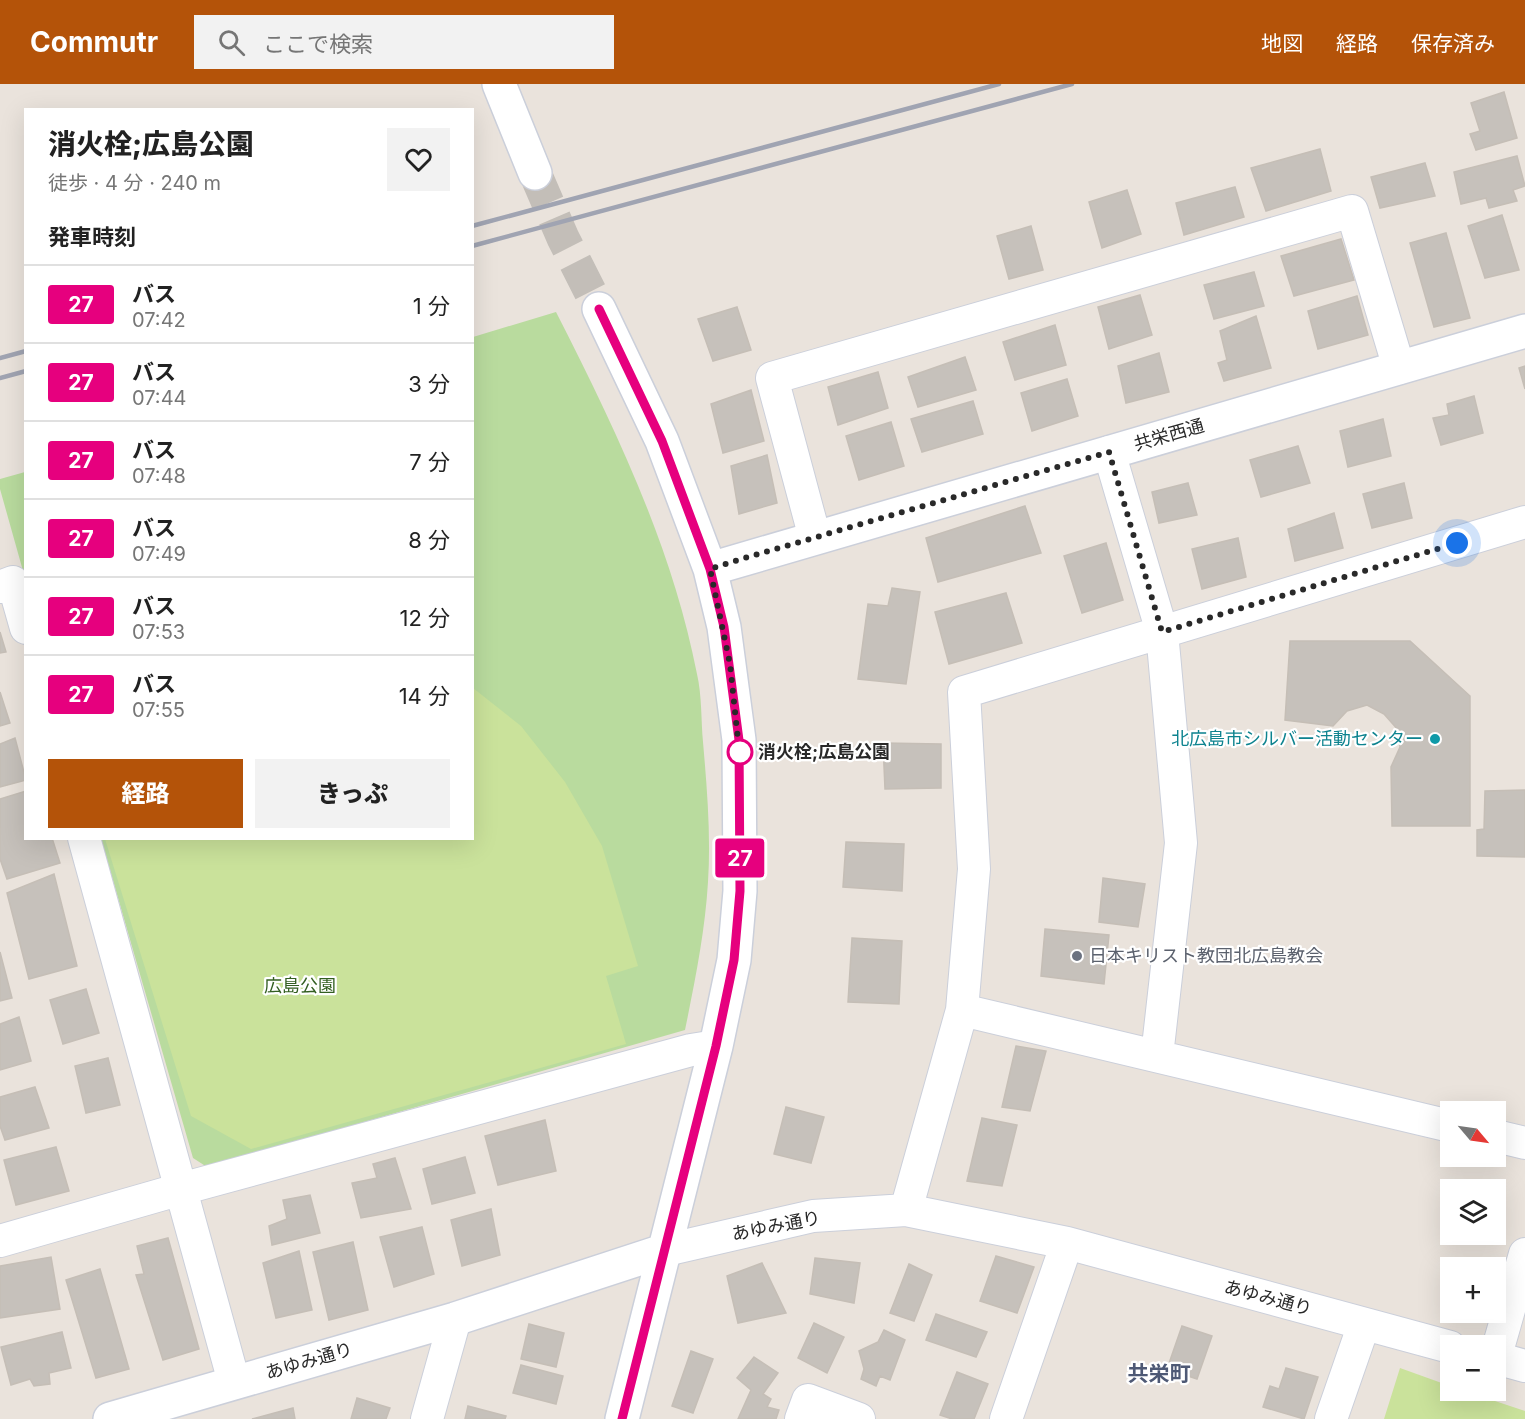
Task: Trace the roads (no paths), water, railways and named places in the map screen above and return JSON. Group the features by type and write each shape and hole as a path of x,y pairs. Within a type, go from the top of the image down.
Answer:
{"street":[{"path":"499,84 535,173"},
{"path":"815,538 772,378 795,371 1352,211 1399,368"},
{"path":"599,309 662,441 710,569 724,627 733,683 740,773 738,914 734,960 716,1046 622,1419"},
{"name":"共栄西通","path":"710,569 1525,331"},
{"path":"1109,452 1162,632 1180,843 1157,1056"},
{"path":"906,1210 962,1010 974,869 964,692 1525,522"},
{"path":"0,587 13,582 24,621"},
{"path":"85,840 234,1382"},
{"path":"962,1010 1440,1124"},
{"path":"0,1241 181,1189 691,1050 716,1046"},
{"path":"1506,1138 1525,1143"},
{"name":"あゆみ通り","path":"111,1419 455,1318 666,1250 813,1216 906,1210 1067,1243 1440,1344"},
{"path":"1006,1419 1067,1243"},
{"path":"1502,1335 1525,1254"},
{"path":"427,1419 455,1318"},
{"path":"1331,1419 1364,1324"},
{"path":"1506,1359 1525,1366"},
{"path":"801,1419 808,1400 859,1419"}],"tunnel":[{"path":"535,173 563,238 599,309"}],"railway":[{"path":"474,225 999,84"},
{"path":"474,245 1072,84"},
{"path":"0,358 24,352"},
{"path":"0,378 24,372"}],"place":[{"name":"北広島市シルバー活動センター","path":"1435,739"},
{"name":"消火栓;広島公園","path":"740,752"},
{"name":"日本キリスト教団北広島教会","path":"1077,956"}],"district":[{"name":"共栄町","path":"1159,1374"}],"park label":[{"name":"広島公園","path":"300,986"}]}
